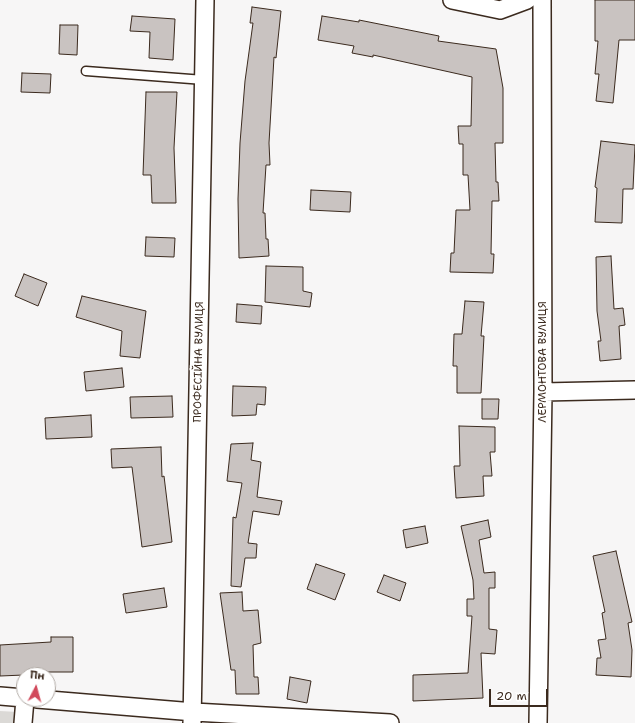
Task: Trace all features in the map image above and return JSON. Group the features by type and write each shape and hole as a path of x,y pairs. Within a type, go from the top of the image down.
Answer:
{"street":[{"name":"ПРОФЕСІЙНА ВУЛИЦЯ","path":"193,717 205,0"},
{"path":"452,0 500,10 526,0"},
{"name":"ЛЕРМОНТОВА ВУЛИЦЯ","path":"538,723 543,392 542,0"},
{"path":"543,392 635,390"},
{"path":"0,696 16,697"},
{"path":"56,701 193,717 390,723"},
{"path":"23,723 24,707"}],"lane":[{"path":"86,71 204,80"}],"shaded area":[{"path":"0,711 18,712 17,723 0,723"}],"building":[{"path":"595,0 635,0 635,40 619,40 613,103 596,101 599,74 595,74 598,41 595,41"},
{"path":"252,7 281,11 276,58 274,57 269,143 270,165 266,165 263,213 265,213 266,239 268,239 269,256 239,258 238,199 240,143 245,81 253,23 250,23"},
{"path":"132,16 175,19 173,60 149,58 150,32 130,31"},
{"path":"322,16 359,22 359,20 439,36 438,41 496,49 503,88 503,143 495,143 496,182 498,182 499,201 492,201 491,254 494,254 493,273 450,272 451,253 454,253 456,210 470,210 468,175 463,175 463,144 459,144 458,126 471,126 472,77 373,55 373,57 352,53 354,46 318,40"},
{"path":"60,25 78,25 77,55 59,54"},
{"path":"22,73 51,74 50,93 21,92"},
{"path":"146,92 177,92 174,148 176,203 152,203 151,175 143,175"},
{"path":"601,141 635,145 633,189 623,189 622,223 595,222 597,188 595,187"},
{"path":"311,190 351,192 350,212 310,210"},
{"path":"146,237 175,238 174,257 145,256"},
{"path":"611,256 614,309 623,308 625,325 619,326 621,359 600,361 598,341 601,341 597,311 596,257"},
{"path":"266,266 303,267 303,291 312,293 310,307 265,302"},
{"path":"24,274 47,283 38,306 15,296"},
{"path":"82,296 146,311 140,358 120,356 122,331 76,317"},
{"path":"465,301 484,302 481,336 484,336 481,393 457,393 457,366 453,366 454,334 462,334"},
{"path":"237,304 262,306 261,324 236,322"},
{"path":"122,368 124,387 86,391 84,372"},
{"path":"233,386 266,387 265,405 257,404 256,415 232,416"},
{"path":"172,396 173,417 131,418 130,397"},
{"path":"482,399 499,399 498,419 482,419"},
{"path":"91,415 92,437 46,439 45,418"},
{"path":"459,426 495,427 495,452 490,452 492,476 483,476 484,496 456,498 454,466 460,466"},
{"path":"253,443 251,460 261,462 257,497 282,501 279,515 253,511 248,543 257,544 256,558 245,558 241,587 231,586 233,517 236,518 242,483 227,481 231,444"},
{"path":"161,447 162,477 164,476 172,542 142,547 132,467 112,468 111,449"},
{"path":"488,520 491,537 479,540 484,573 495,572 495,588 489,588 489,629 497,630 495,654 481,653 483,698 413,701 413,675 468,673 472,616 467,616 467,599 474,599 473,580 461,526"},
{"path":"425,526 428,543 406,548 403,530"},
{"path":"616,551 632,622 628,623 632,650 631,677 596,675 597,658 601,658 598,640 606,639 602,613 605,612 593,556"},
{"path":"316,564 345,574 335,600 307,589"},
{"path":"384,575 406,583 400,601 377,592"},
{"path":"164,588 167,607 126,613 123,594"},
{"path":"242,592 243,611 258,610 261,643 253,645 254,677 258,677 259,694 236,694 235,670 231,670 220,593"},
{"path":"51,637 73,637 73,672 56,672 56,667 16,667 16,675 0,676 0,645 51,642"},
{"path":"290,677 311,681 307,703 287,699"}]}
